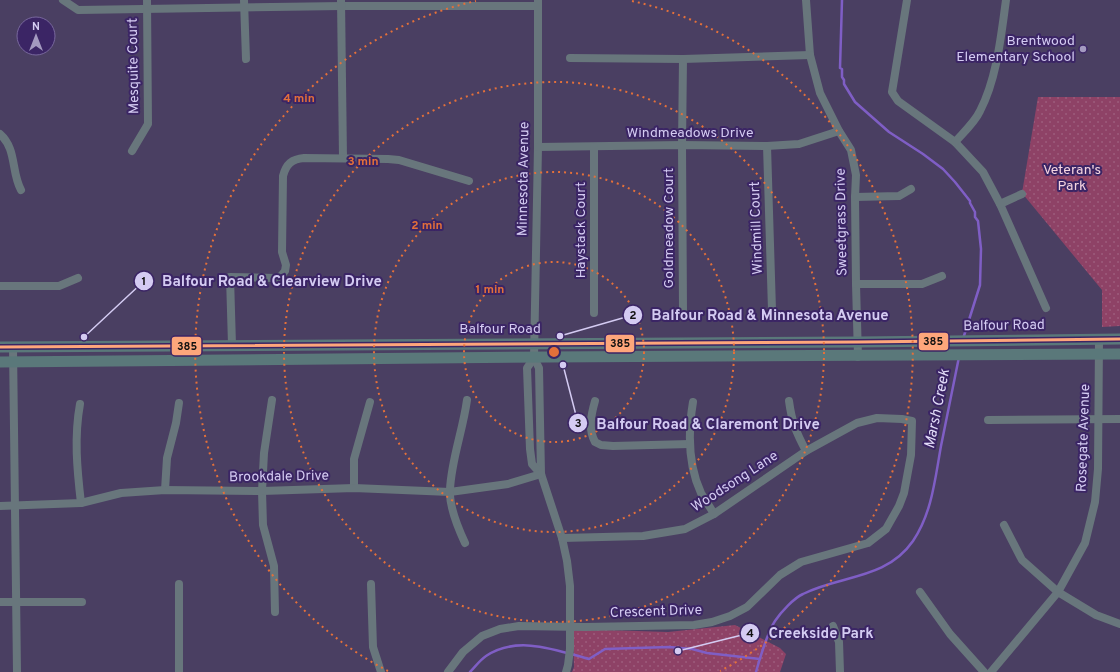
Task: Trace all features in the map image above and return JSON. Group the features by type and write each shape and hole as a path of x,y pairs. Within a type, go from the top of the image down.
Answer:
{"main road":[{"name":"Balfour Road","path":"0,347 1120,340"},
{"name":"Balfour Road","path":"0,362 1120,354"}],"street":[{"path":"62,0 78,10 147,9 244,4 538,3"},
{"name":"Mesquite Court","path":"132,151 148,124 146,0"},
{"name":"Sweetgrass Drive","path":"806,0 810,55 820,93 851,150 856,175 855,197 858,356"},
{"path":"907,0 892,92 898,101 955,142 983,172 1000,204 1046,308"},
{"path":"955,142 980,112 990,85 997,59 1006,0"},
{"path":"341,3 343,158"},
{"name":"Minnesota Avenue","path":"534,358 538,148 538,3"},
{"path":"244,4 246,59"},
{"path":"570,58 683,59 810,55"},
{"name":"Goldmeadow Court","path":"683,59 683,310"},
{"name":"Windmeadows Drive","path":"538,148 682,145 767,146 799,144 840,131"},
{"path":"0,134 11,148 15,176 21,190"},
{"name":"Windmill Court","path":"767,146 772,310"},
{"name":"Haystack Court","path":"594,148 594,313"},
{"path":"232,345 230,277 276,278 281,276 285,271 286,265 282,252 283,176 285,168 290,162 295,159 343,158 399,160 469,181"},
{"path":"855,197 899,196 911,189"},
{"path":"1000,204 1022,194"},
{"path":"856,284 922,284 942,276"},
{"path":"0,286 59,286 78,278"},
{"name":"Rosegate Avenue","path":"991,672 1058,592 1085,543 1095,502 1098,469 1099,340"},
{"path":"13,347 17,672"},
{"path":"541,474 532,464 530,449 527,368 534,358 539,368 541,474 562,538 570,586 570,649 566,672"},
{"path":"272,400 264,453 262,491 263,525 274,566 275,612"},
{"path":"465,543 456,523 450,492 453,466 464,422 467,400"},
{"path":"595,401 591,416 591,430 595,442 601,445 690,444"},
{"path":"354,488 354,459 370,402"},
{"path":"693,402 690,418 690,444 696,478 701,493 714,514"},
{"path":"789,402 794,430 806,451"},
{"path":"165,490 167,458 176,423 178,403"},
{"path":"80,404 76,423 76,469 81,503"},
{"name":"Woodsong Lane","path":"562,538 643,536 685,529 714,514 806,451 857,424 877,418 912,421"},
{"path":"988,420 1120,419"},
{"name":"Crescent Drive","path":"448,672 463,652 482,636 500,629 519,626 569,627 694,625 712,622 730,616 747,607 780,575 801,562 868,543 886,530 904,493 911,455 912,421"},
{"name":"Brookdale Drive","path":"0,506 81,503 121,492 165,490 262,491 354,488 450,492 508,484 541,474"},
{"path":"1004,525 1022,560 1058,592 1096,614 1120,624"},
{"path":"179,584 179,672"},
{"path":"371,584 373,647 382,672"},
{"path":"920,592 950,634 984,672"},
{"path":"0,602 82,602"},
{"path":"833,626 839,642 840,672"}],"green space":[{"name":"Veteran's Park","path":"1038,97 1120,97 1120,326 1102,327 1102,290 1022,193"},
{"path":"735,625 780,648 786,654 780,672 572,672 574,667 573,629 668,632"}],"waterway":[{"name":"Marsh Creek","path":"842,0 840,68 842,69 844,84 855,102 889,132 943,169 970,201 975,212 975,217 978,221 981,249 980,285 963,339"},
{"name":"Marsh Creek","path":"756,672 772,626 788,606 796,599 817,588 876,570 890,563 902,554 913,541 925,519 929,507 959,357"},
{"path":"470,672 486,656 511,646 524,645 537,646 589,659 605,649 669,647 760,659"}],"transit line":[{"name":"385","path":"0,347 1120,339"}],"place":[{"name":"Brentwood Elementary School","path":"1083,49"},
{"name":"Balfour Road & Minnesota Avenue","path":"560,336"},
{"name":"Balfour Road & Clearview Drive","path":"84,337"},
{"name":"Balfour Road & Claremont Drive","path":"563,365"},
{"name":"Creekside Park","path":"678,651"}]}
